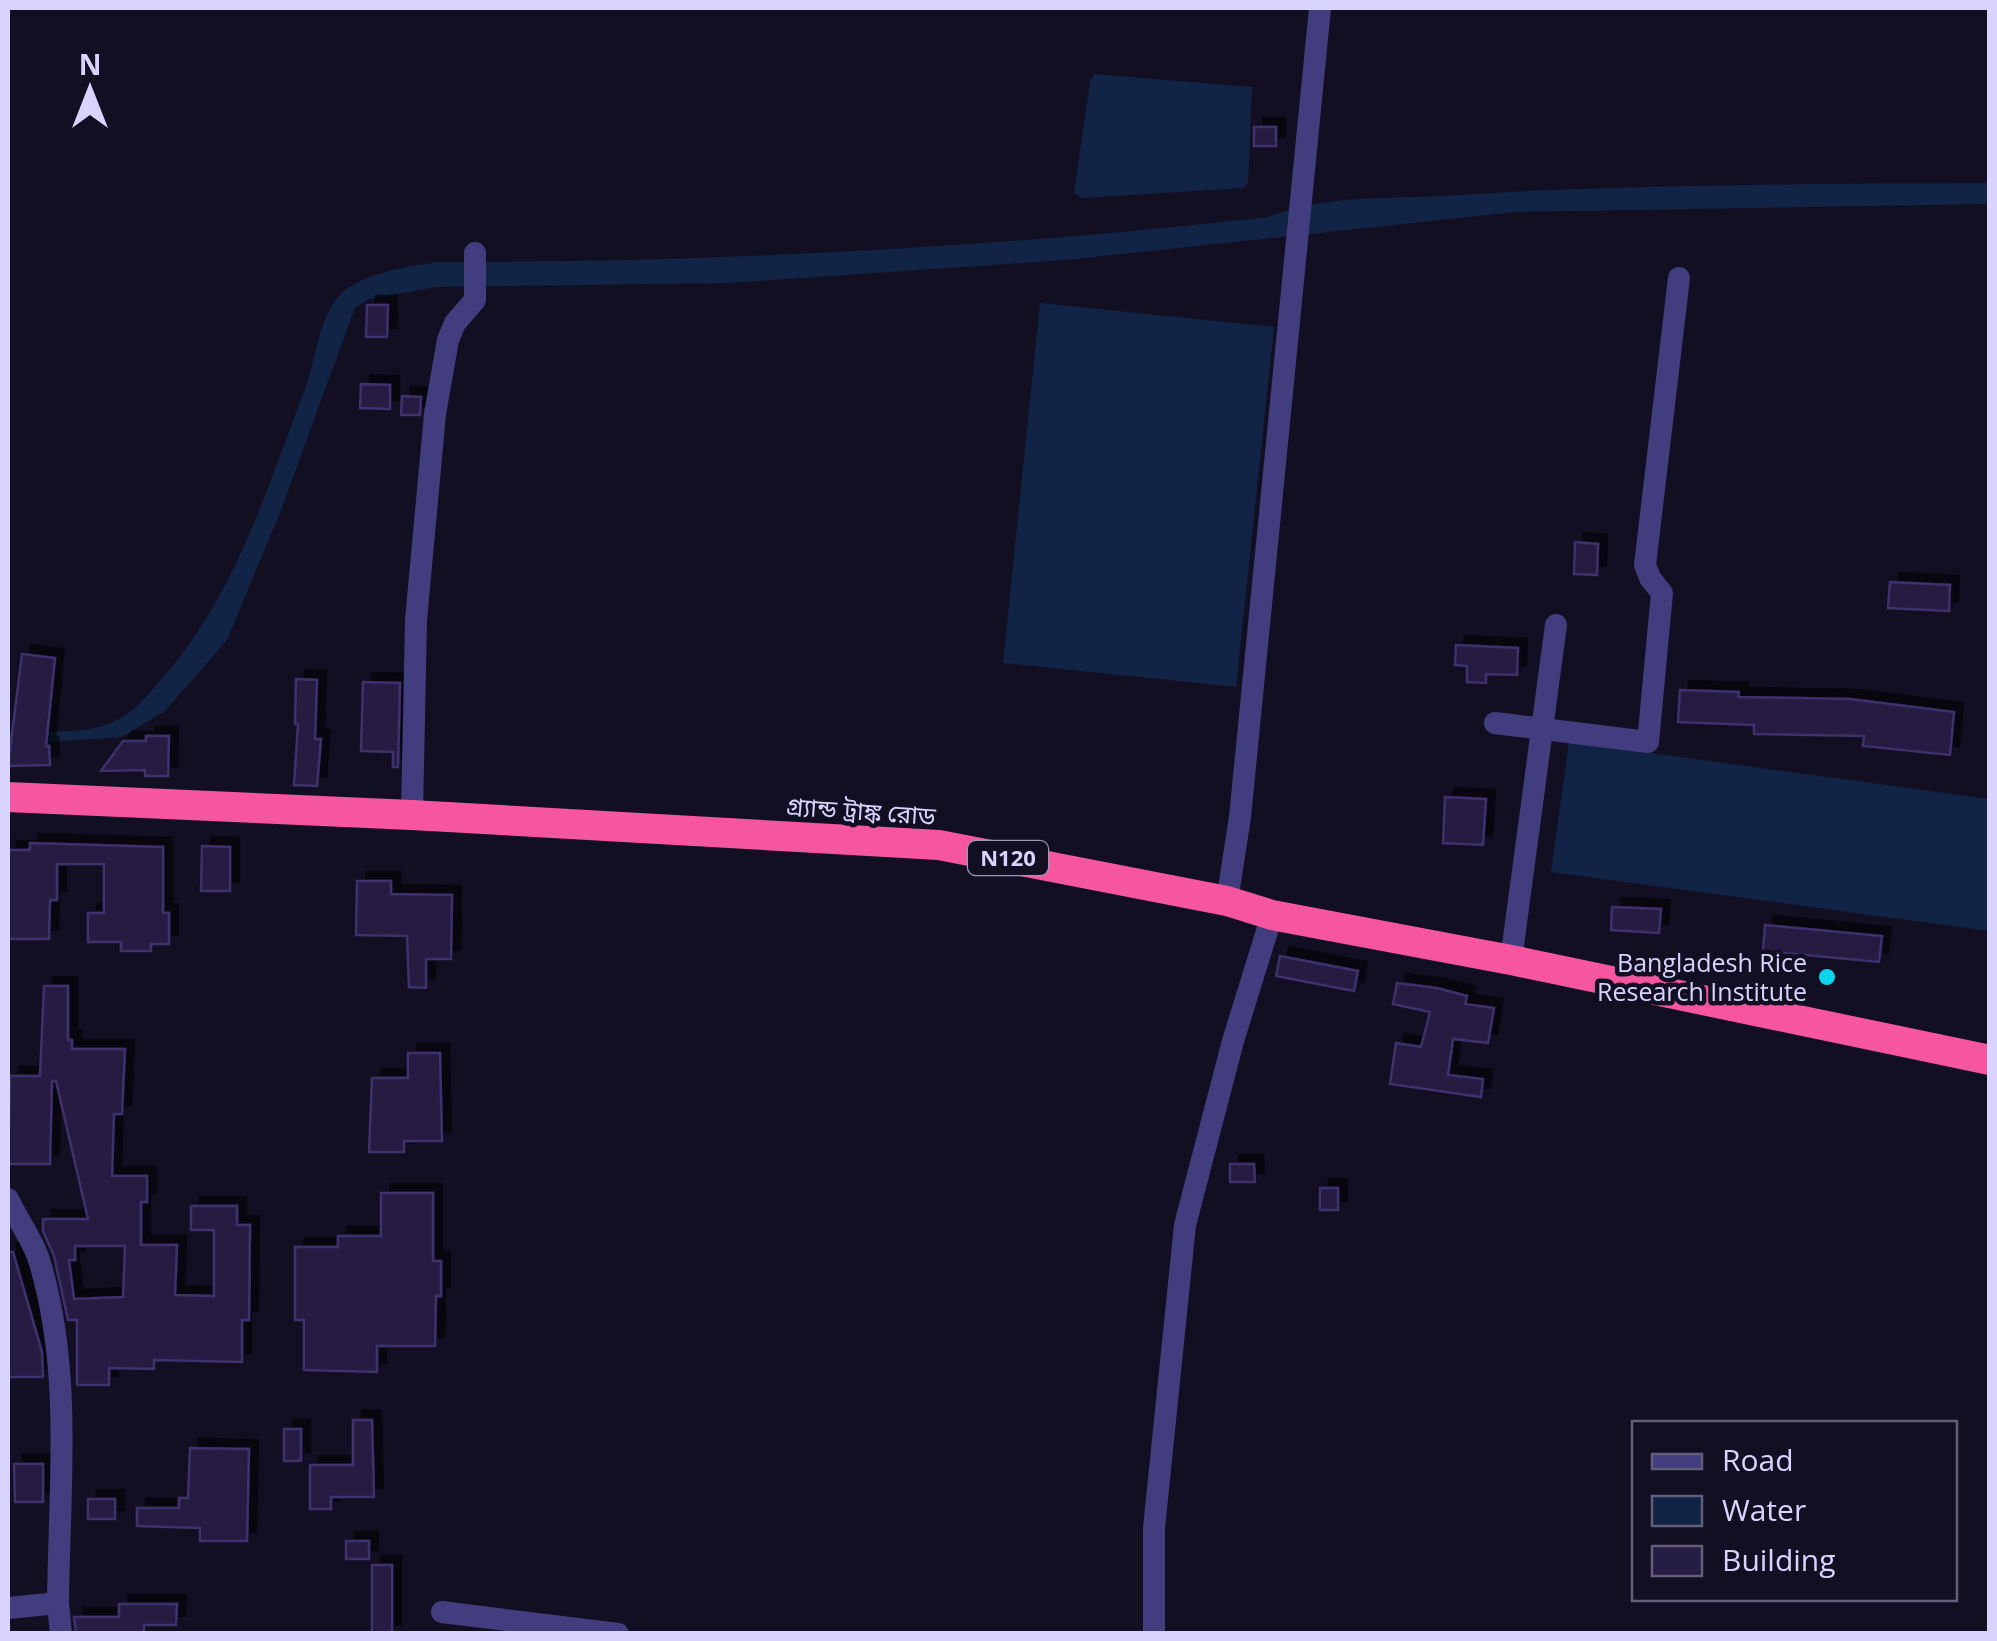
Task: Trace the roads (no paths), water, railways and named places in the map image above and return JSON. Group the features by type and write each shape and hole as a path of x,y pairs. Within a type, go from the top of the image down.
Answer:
{"highway":[{"name":"গ্র্যান্ড ট্রাঙ্ক রোড","path":"8,797 940,845 1990,1060"}],"street":[{"path":"1227,901 1240,818 1320,8"},
{"path":"412,815 416,620 435,414 448,340 455,323 476,300 475,253"},
{"path":"1495,723 1648,742 1662,592 1650,578 1646,565 1679,278"},
{"path":"1511,960 1556,625"},
{"path":"1154,1634 1154,1528 1186,1225 1233,1041 1272,915"},
{"path":"8,1199 38,1257 57,1340 62,1411 60,1634"},
{"path":"8,1608 58,1603"},
{"path":"442,1612 618,1634"}],"water":[{"path":"1094,74 1252,87 1248,182 1243,188 1083,198 1074,193"},
{"path":"1989,183 1989,204 1515,212 1066,260 729,283 436,287 369,299 355,308 281,510 227,640 165,711 122,737 8,745 8,731 81,730 121,718 146,697 185,649 246,543 332,306 348,288 386,272 439,262 751,256 959,245 1269,217 1310,205 1354,199 1647,187"},
{"path":"1040,303 1274,327 1236,687 1003,663"},
{"path":"1569,742 1989,799 1989,931 1551,872"}],"place":[{"name":"Bangladesh Rice Research Institute","path":"1827,977"}]}
